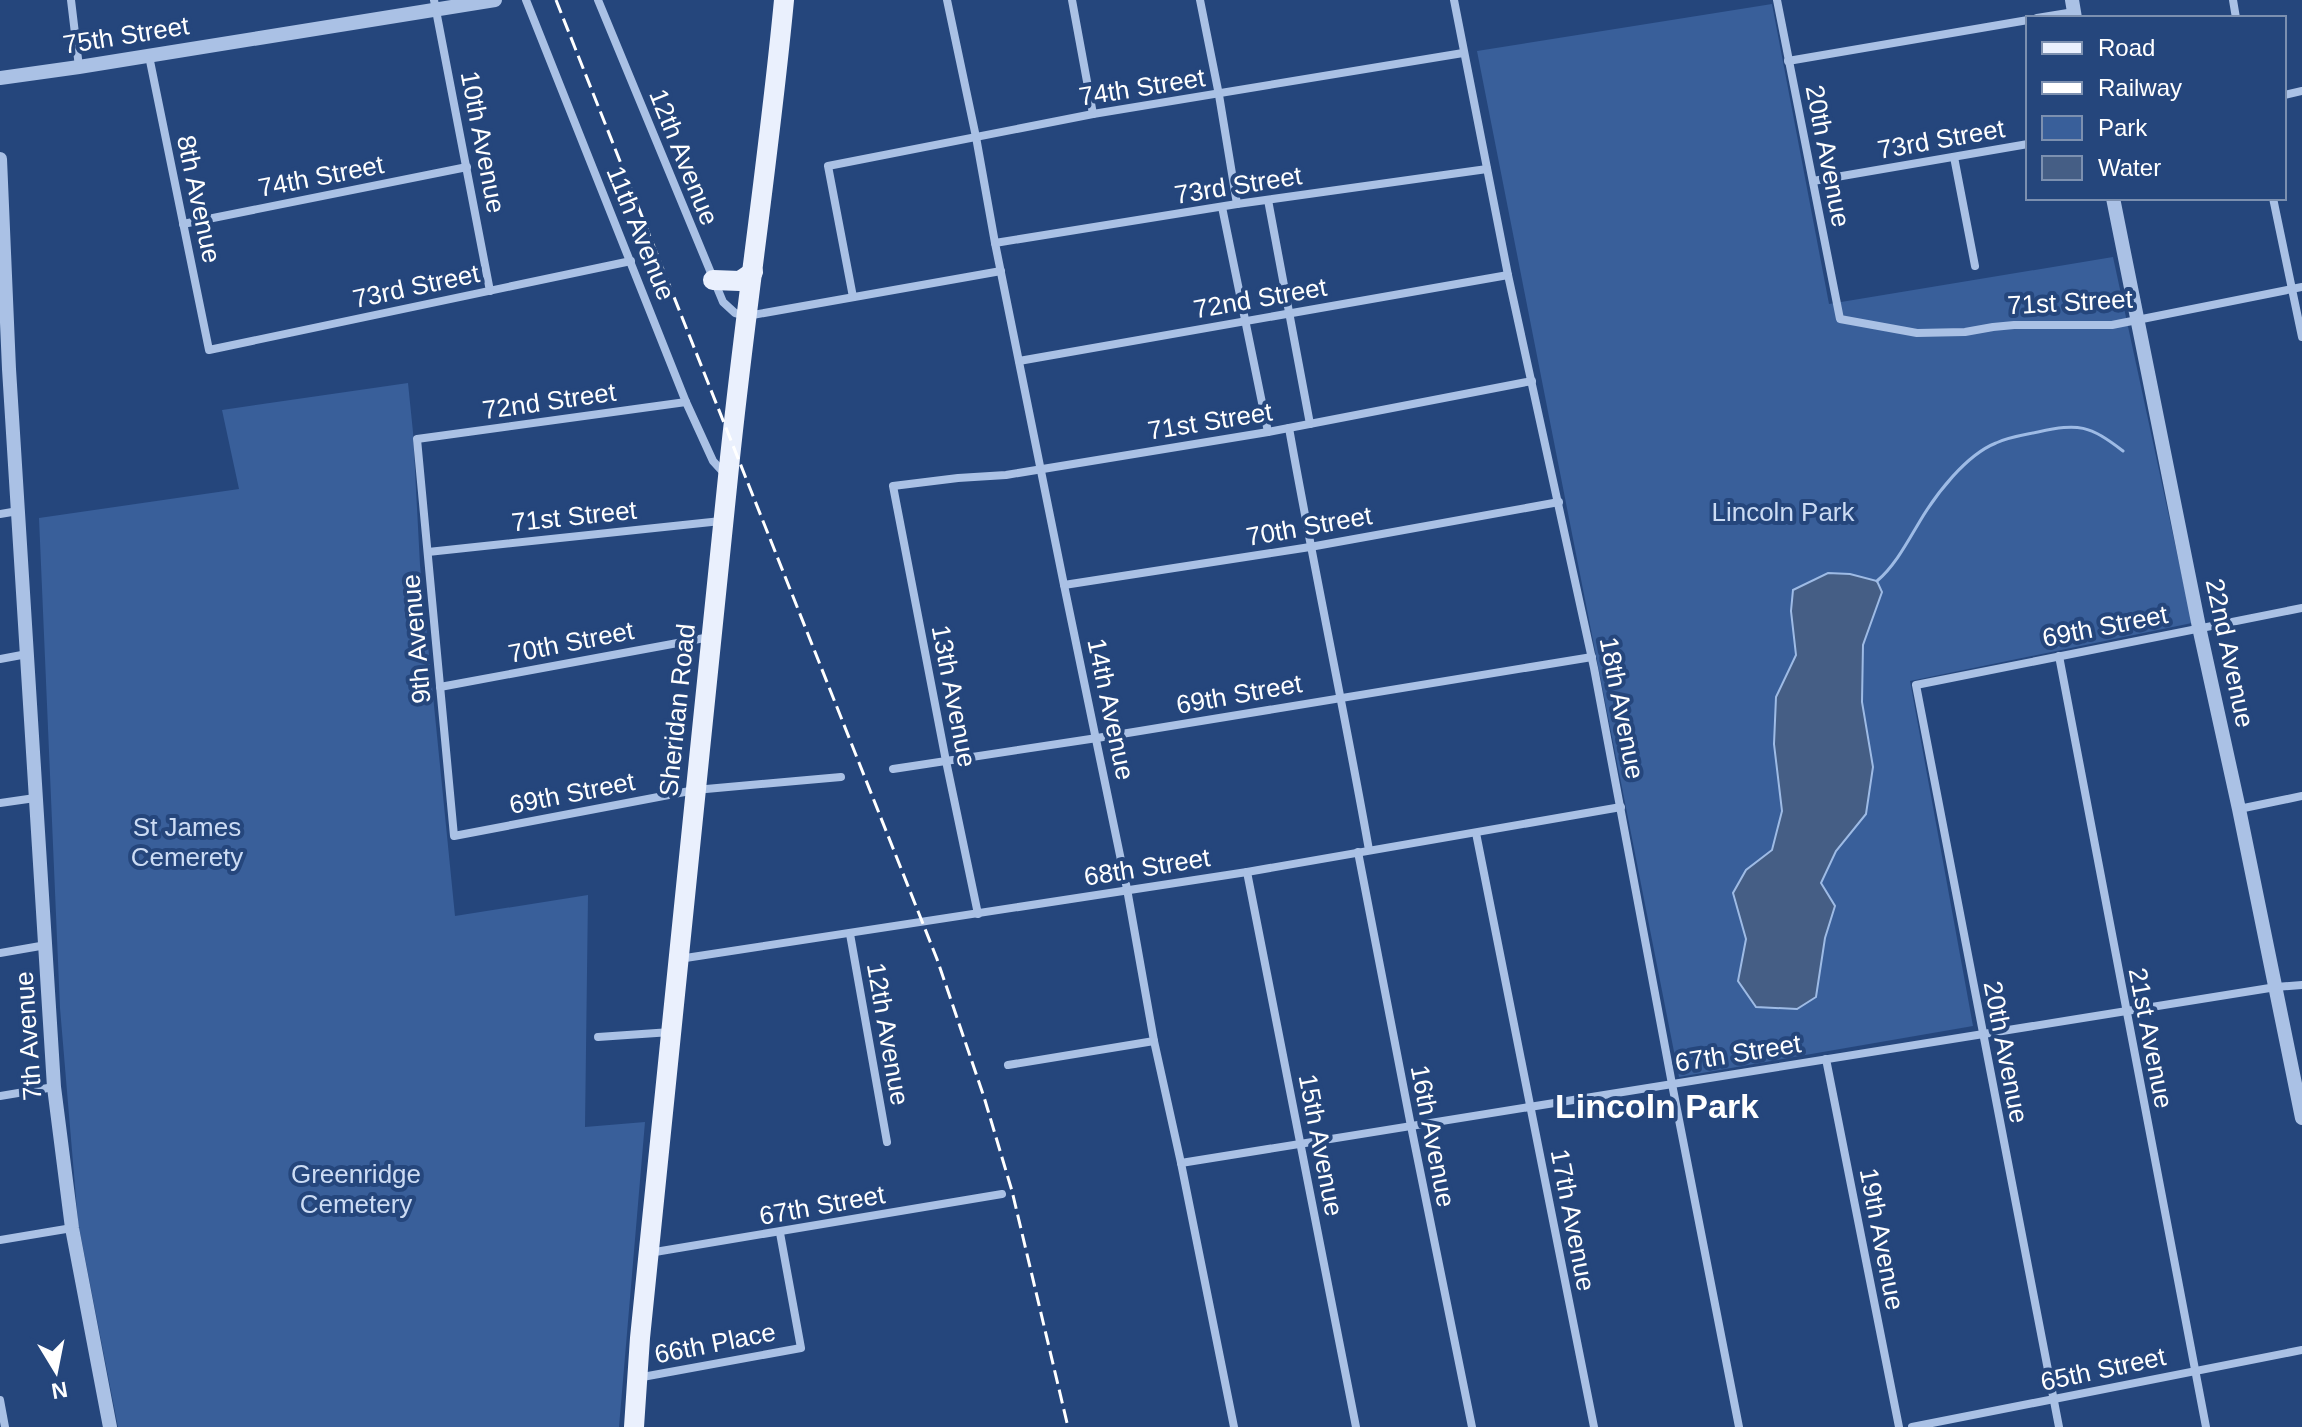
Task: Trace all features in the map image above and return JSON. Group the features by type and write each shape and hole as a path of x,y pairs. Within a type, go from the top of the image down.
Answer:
{"main road":[{"name":"Sheridan Road","path":"634,1427 710,637 784,0"},
{"path":"713,280 740,281 753,272"}],"street":[{"path":"71,0 79,67"},
{"name":"75th Street","path":"0,78 149,56 436,4 495,0"},
{"name":"11th Avenue","path":"526,0 686,402 713,461 728,476"},
{"name":"12th Avenue","path":"598,0 723,302 735,313 747,316"},
{"name":"14th Avenue","path":"947,0 1234,1427"},
{"path":"1072,0 1093,114"},
{"path":"1200,0 1237,204"},
{"name":"18th Avenue","path":"1454,0 1508,275 1592,657 1739,1427"},
{"name":"20th Avenue","path":"1777,0 1840,319"},
{"name":"10th Avenue","path":"436,4 490,291"},
{"path":"2046,16 2074,10"},
{"path":"1788,61 2026,20"},
{"name":"74th Street","path":"853,297 828,166 1093,114 1463,53"},
{"name":"8th Avenue","path":"149,56 209,350"},
{"name":"73rd Street","path":"1813,181 2026,144"},
{"path":"1954,157 1975,266"},
{"name":"7th Avenue","path":"0,159 5,370 18,511 54,1087 72,1228 110,1427"},
{"name":"74th Street","path":"183,224 467,167"},
{"name":"73rd Street","path":"995,243 1237,204 1487,169"},
{"path":"1268,200 1310,424"},
{"name":"22nd Avenue","path":"2113,200 2302,1118"},
{"path":"2274,200 2297,288 2302,337"},
{"path":"1222,207 1268,432"},
{"name":"73rd Street","path":"209,350 631,261"},
{"path":"747,316 1001,271"},
{"name":"72nd Street","path":"1019,361 1508,275"},
{"name":"71st Street","path":"1840,319 1917,333 2014,325 2112,325 2297,288"},
{"name":"71st Street","path":"893,486 1040,469 1268,432 1532,381"},
{"name":"72nd Street","path":"417,439 686,402"},
{"path":"1289,428 1369,850"},
{"name":"9th Avenue","path":"417,439 454,836"},
{"name":"13th Avenue","path":"893,486 978,914"},
{"name":"70th Street","path":"1064,585 1310,547 1559,502"},
{"path":"0,514 18,511"},
{"name":"71st Street","path":"428,552 724,521"},
{"name":"69th Street","path":"1916,685 2302,608"},
{"name":"70th Street","path":"440,687 710,637"},
{"path":"0,659 27,654"},
{"name":"21st Avenue","path":"2059,656 2206,1427"},
{"name":"69th Street","path":"893,769 1592,657"},
{"name":"20th Avenue","path":"1916,685 2059,1427"},
{"name":"69th Street","path":"454,836 695,790 841,777"},
{"path":"2239,809 2302,796"},
{"path":"0,803 35,798"},
{"name":"68th Street","path":"678,959 1247,872 1621,807"},
{"name":"17th Avenue","path":"1476,833 1594,1427"},
{"name":"16th Avenue","path":"1358,852 1472,1427"},
{"name":"15th Avenue","path":"1247,872 1356,1427"},
{"name":"12th Avenue","path":"850,934 887,1142"},
{"path":"0,953 46,945"},
{"name":"67th Street","path":"1181,1163 2302,985"},
{"path":"598,1037 672,1032"},
{"path":"1008,1065 1154,1041"},
{"name":"19th Avenue","path":"1826,1059 1899,1427"},
{"path":"0,1096 54,1087"},
{"name":"67th Street","path":"649,1253 1002,1194"},
{"path":"0,1240 72,1228"},
{"name":"66th Place","path":"637,1378 801,1348 780,1233"},
{"name":"65th Street","path":"1912,1427 2302,1350"},
{"path":"0,1400 5,1427"}],"green space":[{"name":"Lincoln Park","path":"1772,4 1829,304 2113,257 2192,623 1910,681 1973,1026 1679,1077 1477,51"},
{"name":"Greenridge Cemetery","path":"408,383 420,565 455,916 588,895 585,1127 645,1122 619,1427 118,1427 78,1222 60,1008 39,518 239,489 222,410"}],"water":[{"path":"1828,573 1850,574 1877,581 1882,592 1863,645 1862,702 1873,767 1866,814 1836,851 1821,883 1835,906 1825,938 1816,997 1797,1009 1756,1007 1738,981 1746,939 1733,893 1746,870 1772,850 1782,811 1774,744 1776,697 1796,655 1791,611 1793,590"}],"waterway":[{"path":"1877,581 1895,561 1943,488 1963,466 1985,449 2017,436 2074,427 2092,431 2123,451"}],"railway":[{"path":"556,0 937,959 1012,1191 1068,1427"}],"district":[{"name":"Lincoln Park","path":"1657,1106"}],"park label":[{"name":"St James Cemerety","path":"187,842"}]}
